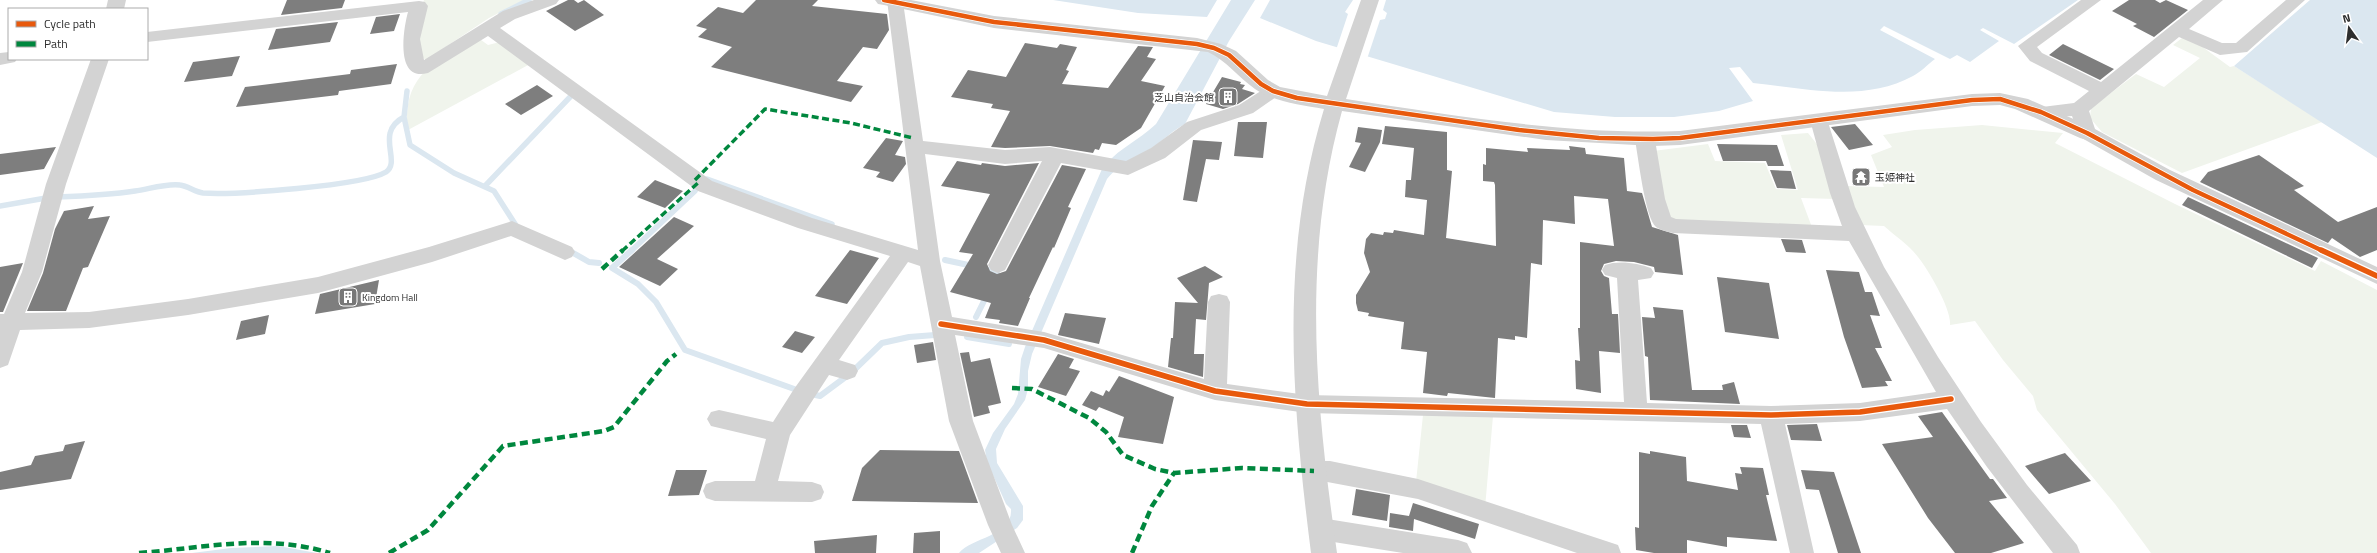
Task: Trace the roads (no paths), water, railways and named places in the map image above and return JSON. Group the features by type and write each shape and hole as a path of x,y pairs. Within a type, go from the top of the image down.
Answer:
{"street":[{"path":"148,37 420,3 410,32 411,45 417,65 422,69 509,15 550,0"},
{"path":"1324,553 1320,529 1307,404 1304,303 1310,212 1323,143 1329,120 1370,0"},
{"path":"2092,0 2027,46 2036,57 2102,90"},
{"path":"2041,112 2078,109 2214,0"},
{"path":"2177,30 2220,49 2241,48 2296,0"},
{"path":"1006,539 961,421 930,261 914,146 889,1 958,16 1040,29 1197,44 1214,48 1229,56 1261,84 1273,91 1297,98 1335,105 1529,132 1593,138 1645,140 1680,138 1972,100 2000,100 2041,112 2087,133 2163,175 2377,276"},
{"path":"489,28 705,186 805,223 930,261"},
{"path":"0,359 6,322 32,272 56,184 100,60"},
{"path":"914,146 1005,157 1055,155 1101,162 1121,168 1128,168 1158,153 1194,126 1246,109 1273,91"},
{"path":"2078,109 2087,133"},
{"path":"1819,120 1844,204 1856,234 1907,326 1952,399 2025,502 2068,553"},
{"path":"1645,140 1656,205 1662,221 1673,226 1856,234"},
{"path":"998,265 1055,155"},
{"path":"6,322 89,320 188,307 318,285 432,254 512,228 565,252"},
{"path":"764,491 779,433 802,395 904,252"},
{"path":"1628,272 1636,412"},
{"path":"1215,391 1219,302"},
{"path":"941,324 1020,335 1044,340 1215,391 1307,404 1771,415 1860,412 1952,399"},
{"path":"825,364 847,371"},
{"path":"1771,415 1802,553"},
{"path":"719,419 779,433"},
{"path":"1314,471 1330,471 1418,489 1609,553"},
{"path":"715,491 812,492"},
{"path":"1320,529 1458,551 1460,553"}],"waterway":[{"path":"501,14 529,0"},
{"path":"404,117 407,91"},
{"path":"485,186 571,96"},
{"path":"57,197 87,196 135,191 164,185 183,186 203,193 241,193 326,185 373,177 386,172 390,167 391,161 389,139 391,131 395,124 404,117"},
{"path":"404,117 410,145 454,173 494,191 517,227"},
{"path":"707,179 832,224"},
{"path":"631,251 695,191"},
{"path":"0,206 46,198"},
{"path":"568,250 589,262 599,263"},
{"path":"632,250 612,268 638,284 656,302 685,350 797,390"},
{"path":"945,260 973,266"},
{"path":"984,269 997,272 993,281"},
{"path":"976,317 987,295"},
{"path":"811,394 820,396 851,373 882,343 909,337 935,335"},
{"path":"967,337 1009,344"}],"place":[{"name":"芝山自治会館","path":"1228,97"},
{"name":"玉姫神社","path":"1861,177"},
{"name":"Kingdom Hall","path":"348,297"}]}
